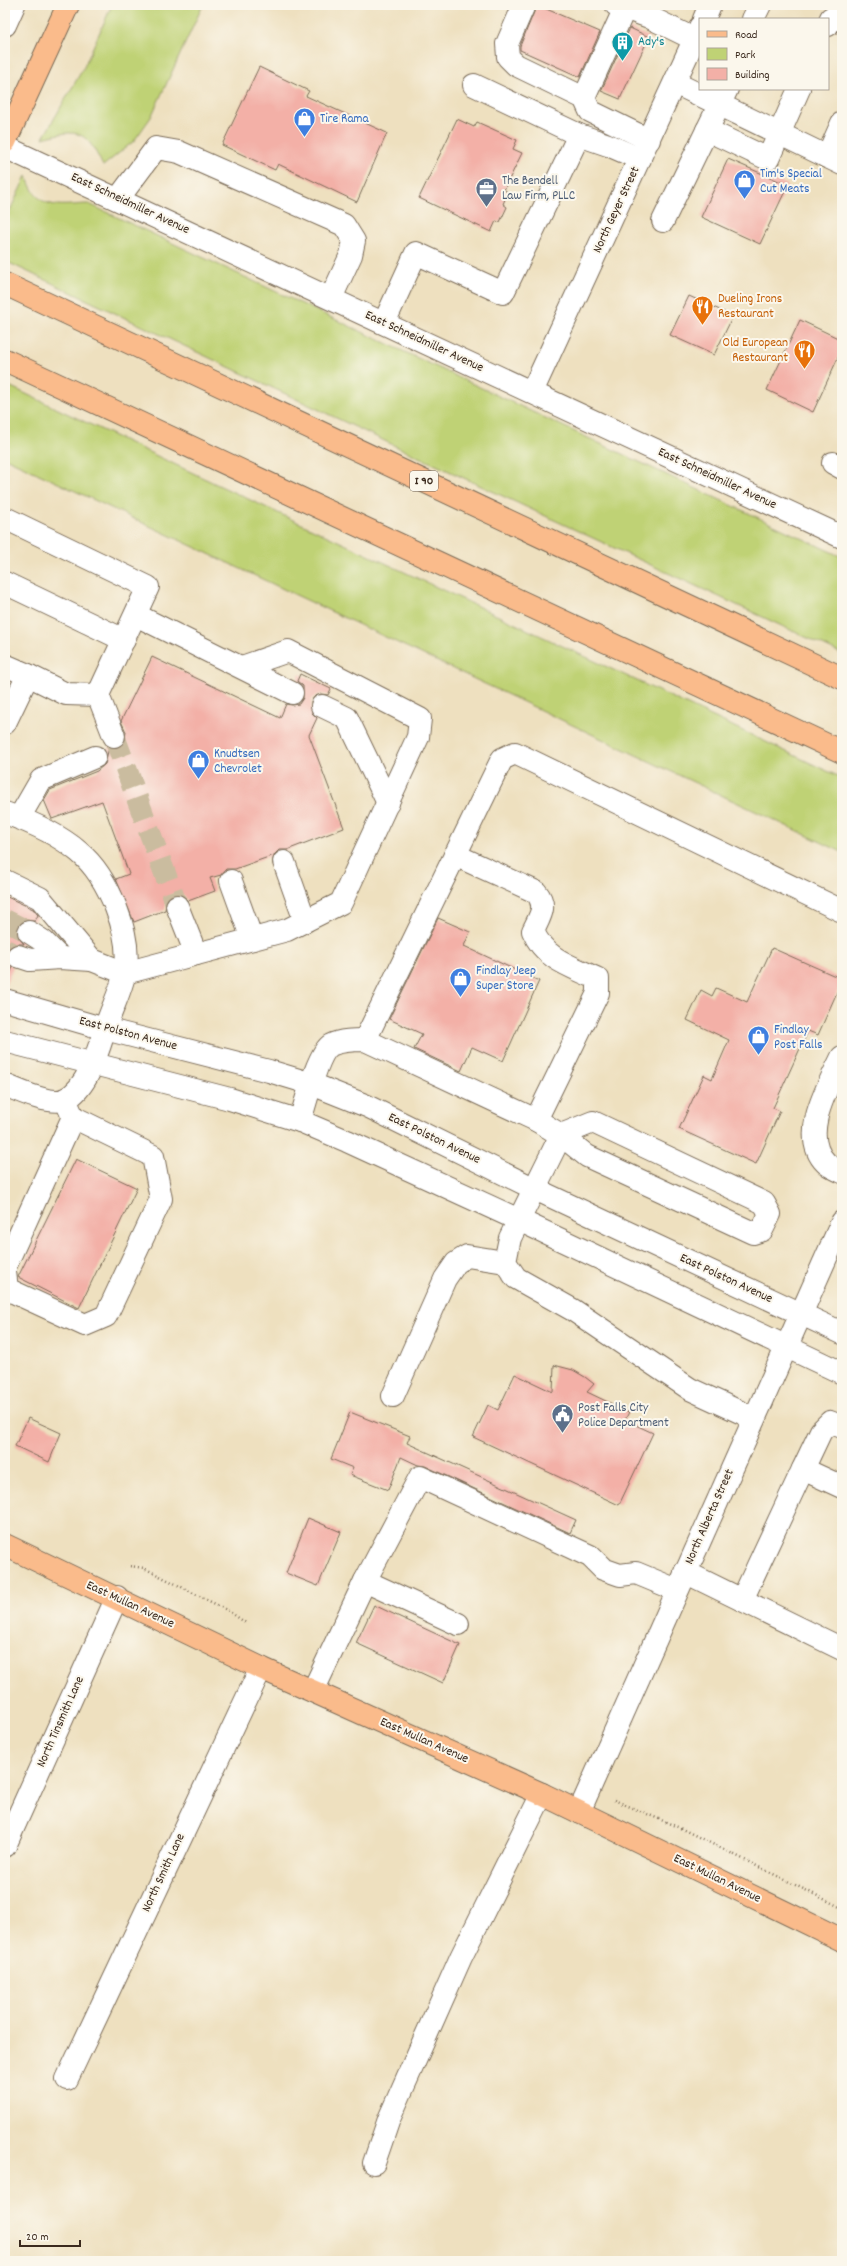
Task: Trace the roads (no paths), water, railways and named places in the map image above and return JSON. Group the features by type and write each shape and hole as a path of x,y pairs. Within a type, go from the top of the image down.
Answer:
{"main road":[{"path":"5,142 68,5"},
{"name":"I 90","path":"5,284 842,678"},
{"path":"5,360 842,752"},
{"name":"East Mullan Avenue","path":"5,1545 261,1668 542,1794 842,1940"}],"street":[{"path":"5,25 14,5"},
{"path":"524,5 507,44 508,57 516,65 584,98 590,111 645,150"},
{"path":"704,18 710,5"},
{"path":"754,18 760,5"},
{"path":"584,98 621,7 652,11 697,33"},
{"path":"829,23 831,18 842,14"},
{"name":"North Geyer Street","path":"532,392 645,150 697,33"},
{"path":"675,83 723,97 779,134 834,161 842,123"},
{"path":"474,86 579,135 608,144 645,150"},
{"path":"707,130 768,159 799,90"},
{"path":"663,221 723,97"},
{"path":"384,323 416,253 502,293 579,135"},
{"name":"East Schneidmiller Avenue","path":"5,147 118,198 842,537"},
{"path":"118,198 156,148 179,152 344,225 354,241 351,254 331,298"},
{"path":"5,518 148,586 98,695 114,736"},
{"path":"5,583 124,640"},
{"path":"136,615 292,693"},
{"path":"18,956 30,960 60,958 92,960 125,973 287,930 341,903 418,737 420,719 288,651 242,667"},
{"path":"5,664 66,694 98,695"},
{"path":"5,723 28,675"},
{"path":"322,706 347,718 388,803"},
{"path":"365,1040 502,759 515,753 842,911"},
{"path":"5,1267 76,1089 94,1065 125,973 127,949 119,916 98,873 80,852 51,833 12,815 41,780 95,757"},
{"path":"455,855 536,892 542,899 544,909 533,931 539,945 552,957 598,978 598,993 536,1120"},
{"path":"284,862 304,921"},
{"path":"5,881 40,898 92,960"},
{"path":"231,881 252,939"},
{"path":"177,906 196,954"},
{"path":"29,932 43,941 60,958"},
{"name":"East Polston Avenue","path":"5,1000 105,1029 269,1071 312,1084 367,1106 534,1189 842,1333"},
{"path":"300,1121 319,1059 330,1045 344,1041 365,1040 536,1120 561,1135 587,1156 753,1233 762,1230 770,1214 764,1203 593,1122 561,1135 510,1238 505,1262 516,1278 573,1310 690,1389 753,1418"},
{"path":"5,1041 230,1099 300,1121 519,1220 842,1373"},
{"path":"842,1057 818,1108 815,1134 816,1148 826,1163 842,1172"},
{"path":"5,1085 69,1108 153,1156 161,1199 106,1316 85,1325 7,1289 5,1272"},
{"name":"North Alberta Street","path":"579,1812 785,1346 842,1222"},
{"path":"392,1396 445,1279 456,1263 467,1256 505,1262"},
{"path":"742,1600 821,1431 830,1422 842,1427"},
{"path":"803,1469 842,1487"},
{"path":"313,1691 365,1581 420,1477 590,1556 603,1568 620,1575 636,1573 681,1581 742,1600 842,1649"},
{"path":"365,1581 458,1624"},
{"name":"North Tinsmith Lane","path":"5,1846 117,1598"},
{"name":"North Smith Lane","path":"67,2079 261,1668"},
{"path":"374,2163 389,2119 461,1957 542,1794"}],"tunnel":[{"path":"114,736 177,906"},
{"path":"5,920 29,932"},
{"path":"5,950 18,956"}],"place":[{"name":"Ady's","path":"622,62"},
{"name":"Tire Rama","path":"304,138"},
{"name":"Tim's Special Cut Meats","path":"744,200"},
{"name":"The Bendell Law Firm, PLLC","path":"486,208"},
{"name":"Dueling Irons Restaurant","path":"702,326"},
{"name":"Old European Restaurant","path":"804,370"},
{"name":"Knudtsen Chevrolet","path":"198,780"},
{"name":"Findlay Jeep Super Store","path":"461,998"},
{"name":"Findlay Post Falls","path":"758,1056"},
{"name":"Post Falls City Police Department","path":"563,1434"}]}
